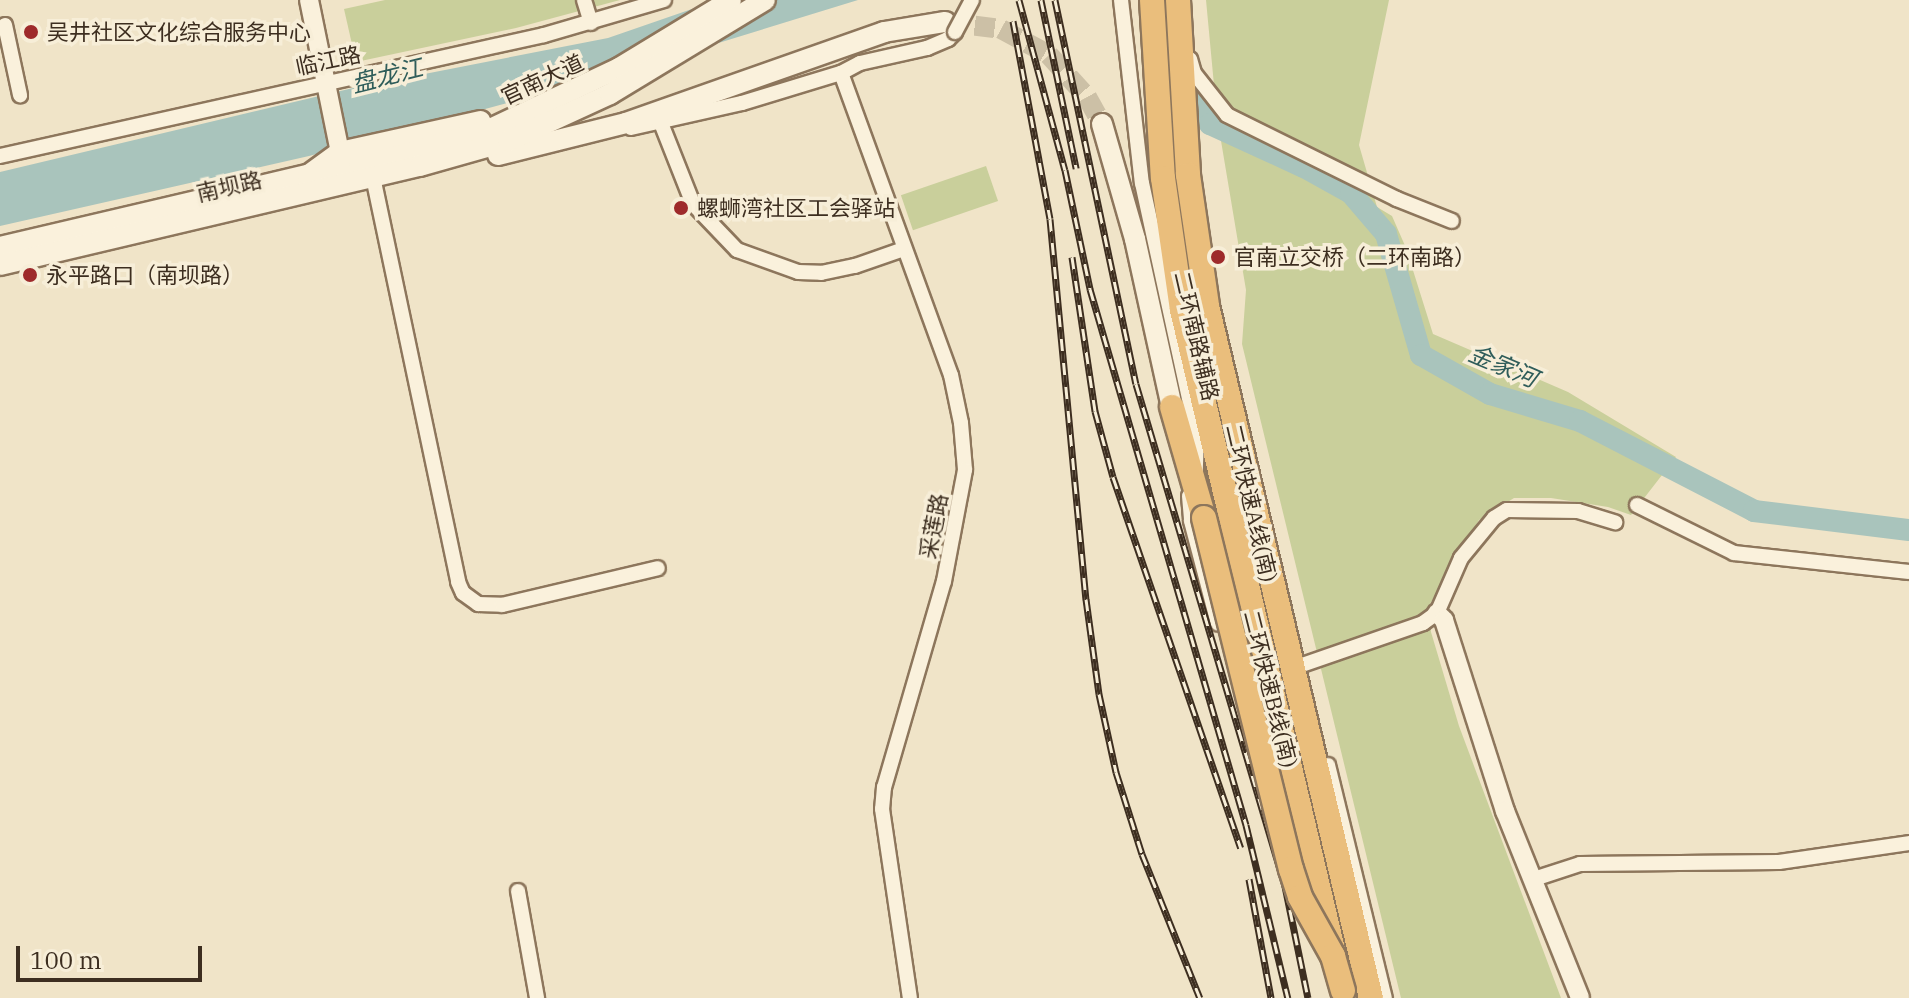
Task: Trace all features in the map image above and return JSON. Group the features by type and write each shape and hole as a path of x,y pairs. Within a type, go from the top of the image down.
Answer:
{"highway":[{"name":"二环快速B线(南)","path":"1152,0 1163,178 1182,310 1341,996"},
{"name":"二环快速A线(南)","path":"1178,0 1188,175 1205,294 1371,998"},
{"path":"1172,407 1204,518 1293,876 1333,956 1341,996"}],"main road":[{"name":"官南大道","path":"366,172 462,139 523,126 731,0"},
{"name":"官南大道","path":"468,153 523,126 626,85 765,0"},
{"path":"366,172 509,153 591,133 884,32 950,27"},
{"path":"308,175 340,149 473,122 523,126"},
{"path":"1102,124 1135,239 1172,407"},
{"name":"南坝路","path":"0,265 366,172 468,153"},
{"name":"南坝路","path":"0,247 308,175 366,172"}],"street":[{"path":"309,0 340,149"},
{"path":"584,0 591,23"},
{"name":"临江路","path":"0,156 328,87 591,23 664,0"},
{"path":"591,133 661,123 841,73 860,63 927,48 948,39 950,27 972,0"},
{"name":"二环南路辅路","path":"1121,0 1147,208 1197,435 1198,463 1189,505 1196,542 1253,739 1341,996"},
{"name":"二环南路辅路","path":"1188,0 1195,170 1212,286 1239,413 1385,998"},
{"path":"5,25 20,95"},
{"path":"1190,59 1194,73 1227,115 1397,199 1452,221"},
{"name":"采莲路","path":"841,73 951,375 961,423 965,470 944,581 884,787 882,809 910,998"},
{"path":"661,123 693,204 737,250 798,272 821,273 855,266 904,249"},
{"path":"366,172 458,582 463,593 478,604 502,605 658,568"},
{"path":"1637,505 1734,553 1909,572"},
{"path":"1302,665 1423,623 1437,613 1461,558 1494,518 1507,510 1578,511 1615,522"},
{"path":"1437,613 1444,620 1505,811 1580,998"},
{"path":"1534,879 1580,864 1779,862 1909,843"},
{"path":"518,891 537,998"}],"green space":[{"path":"385,0 620,0 516,28 356,62 344,9"},
{"path":"1206,0 1389,0 1359,145 1377,207 1392,216 1406,248 1433,334 1568,392 1676,457 1631,515 1608,507 1551,498 1514,498 1479,520 1429,606 1431,632 1459,726 1561,998 1401,998 1242,344 1246,290 1217,117"},
{"path":"986,166 998,201 913,230 901,195"}],"water":[{"path":"718,0 858,0 637,68 309,156 0,226 0,172 353,88 608,38"}],"waterway":[{"name":"金家河","path":"1196,101 1210,124 1304,167 1351,193 1386,234 1421,355 1490,394 1580,421 1754,511 1909,530"}],"tunnel":[{"path":"945,22 1001,29 1049,55 1087,97 1102,124"}],"railway":[{"path":"1019,0 1065,170 1090,289 1246,825 1288,998"},
{"path":"1041,0 1076,168"},
{"path":"1055,0 1136,384 1285,886 1308,998"},
{"path":"1013,21 1050,219 1086,599 1099,694 1116,772 1142,854 1200,998"},
{"path":"1072,257 1095,411 1113,477 1241,848"},
{"path":"1249,879 1271,998"}],"place":[{"name":"吴井社区文化综合服务中心","path":"31,32"},
{"name":"螺蛳湾社区工会驿站","path":"681,208"},
{"name":"官南立交桥（二环南路）","path":"1218,257"},
{"name":"永平路口（南坝路）","path":"30,275"}],"water label":[{"name":"盘龙江","path":"387,76"}]}
